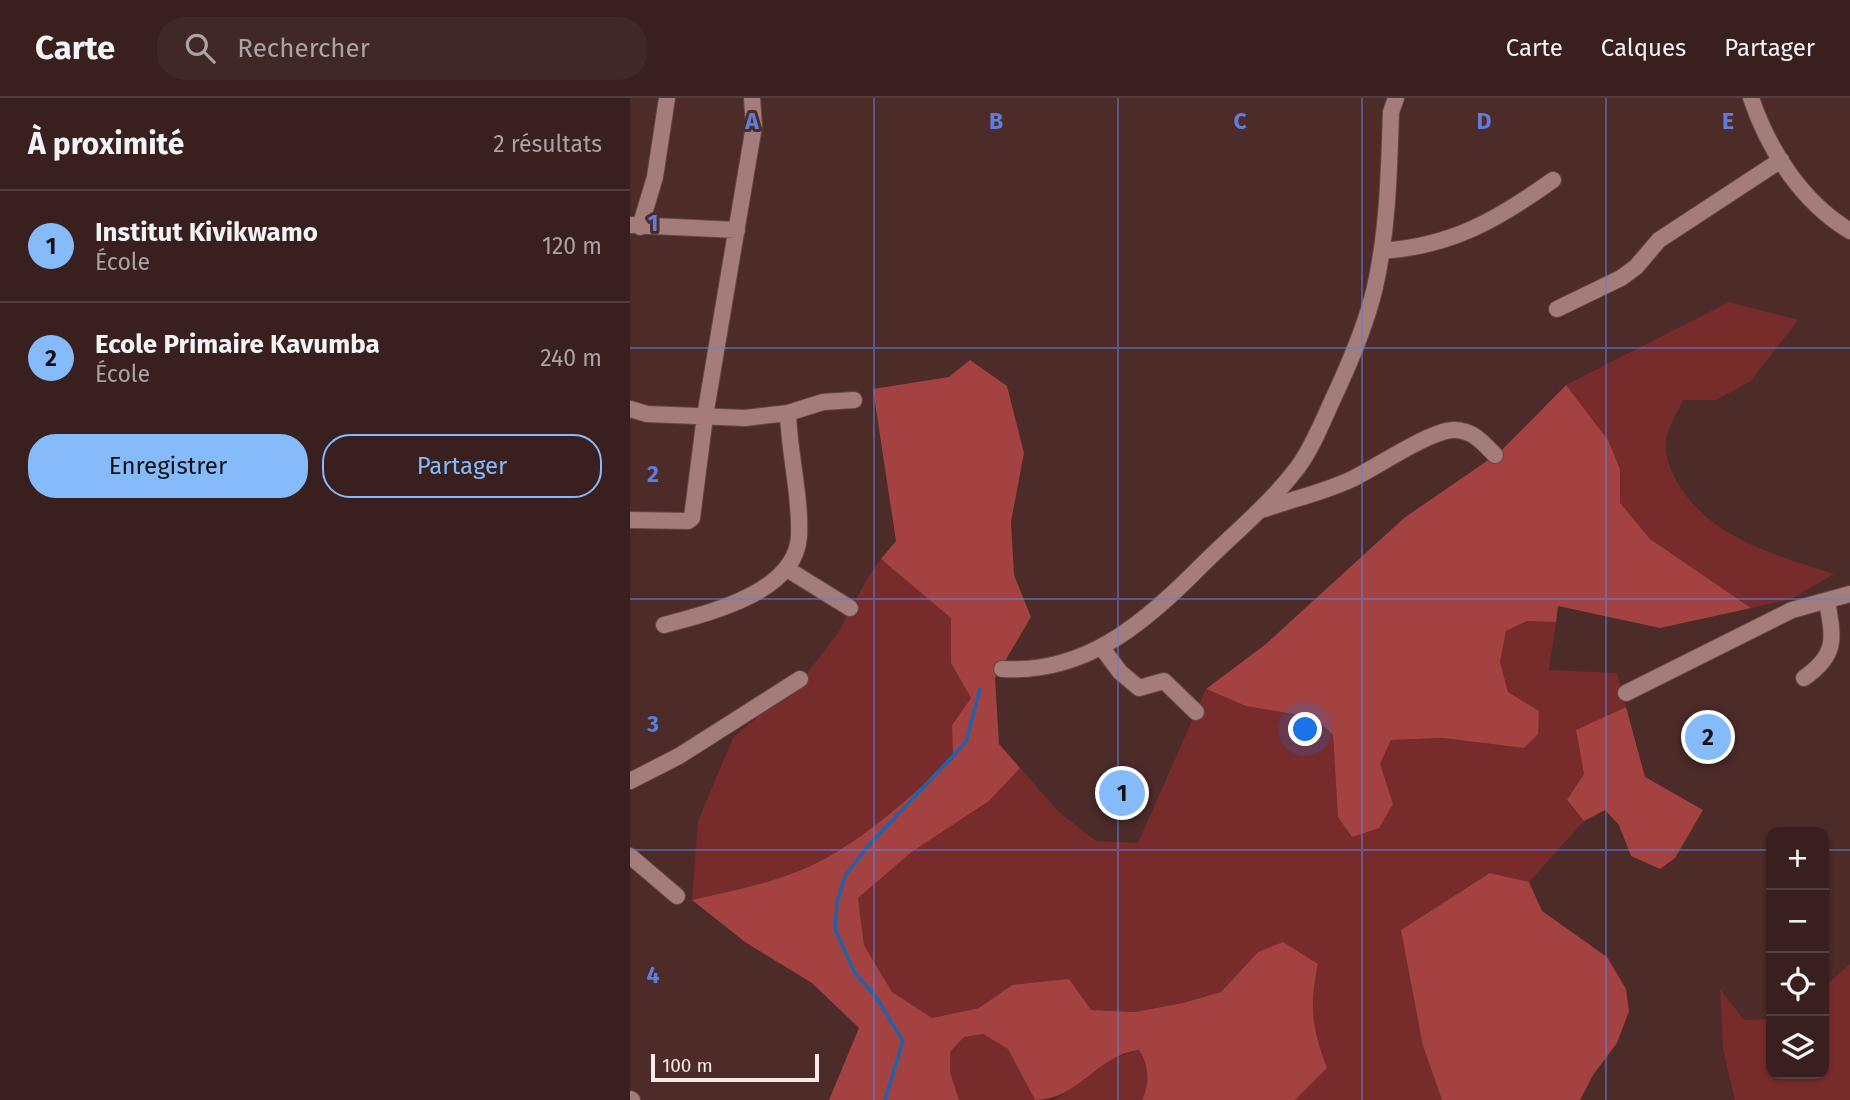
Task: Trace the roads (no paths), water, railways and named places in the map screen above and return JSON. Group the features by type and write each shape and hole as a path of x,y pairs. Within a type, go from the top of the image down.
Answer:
{"street":[{"path":"667,98 654,177 635,226 737,230"},
{"path":"630,520 688,521 692,518 705,416 754,125 752,98"},
{"path":"1002,669 1032,671 1069,662 1102,648 1168,599 1221,545 1262,510 1300,465 1350,362 1375,289 1382,251 1391,112 1396,98"},
{"path":"1751,98 1781,160 1802,193 1829,218 1850,231"},
{"path":"1558,309 1621,278 1636,267 1659,240 1781,160"},
{"path":"1382,251 1414,249 1445,242 1506,213 1553,180"},
{"path":"630,409 647,414 745,418 788,412 823,402 854,400"},
{"path":"664,625 742,599 769,584 787,569 795,554 799,536 789,449 788,412"},
{"path":"1262,510 1349,480 1397,457 1424,438 1453,430 1474,433 1494,455"},
{"path":"787,569 850,608"},
{"path":"1626,693 1792,610 1850,594"},
{"path":"1804,678 1819,667 1832,646 1827,602"},
{"path":"1102,648 1120,672 1139,688 1164,681 1196,712"},
{"path":"630,781 678,756 800,679"},
{"path":"630,856 677,895"}],"waterway":[{"path":"885,1100 903,1041 876,997 855,973 835,929 837,903 845,876 869,845 966,742 980,689"}],"place":[{"name":"Ecole Primaire Kavumba","path":"1708,737"},
{"name":"Institut Kivikwamo","path":"1122,793"}]}
